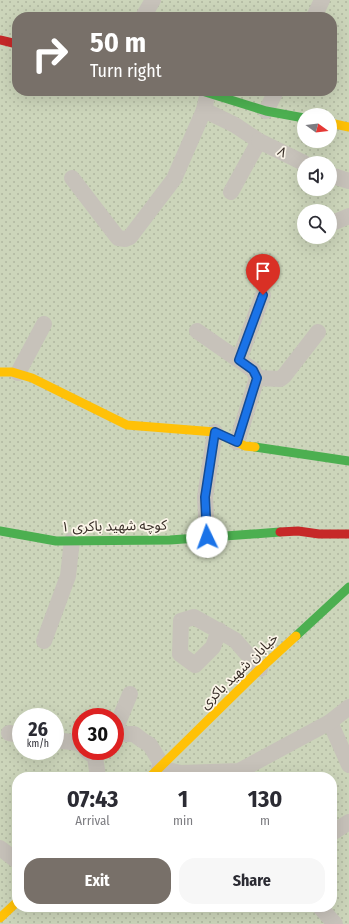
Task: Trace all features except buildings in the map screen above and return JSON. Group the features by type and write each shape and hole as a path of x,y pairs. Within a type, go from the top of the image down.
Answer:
{"street":[{"path":"146,12 153,0"},
{"path":"316,12 322,0"},
{"path":"0,40 12,43"},
{"path":"72,178 118,238 125,239 130,237 174,179 204,110 205,96"},
{"path":"218,96 266,111 297,117"},
{"path":"266,111 274,96"},
{"name":"۸","path":"204,110 235,125 259,141 297,160"},
{"path":"337,124 349,127"},
{"path":"231,192 259,141"},
{"path":"337,177 349,181"},
{"path":"337,221 349,216"},
{"path":"239,360 263,295"},
{"path":"18,373 44,324"},
{"path":"197,331 253,370 257,378 237,442"},
{"path":"257,378 280,379 284,376 318,332"},
{"path":"0,372 5,371 18,373 32,378 126,426 215,432 245,446 349,461"},
{"path":"207,537 205,497 215,432"},
{"name":"کوچه شهید باکری ۱","path":"0,531 56,541 170,540 298,531 318,534 349,534"},
{"path":"44,641 68,576 72,540"},
{"name":"خیابان شهید باکری","path":"157,770 260,669 349,587"},
{"path":"219,630 235,640 260,669"},
{"path":"124,708 130,694"},
{"path":"210,772 239,771 330,722 349,707"},
{"path":"330,722 349,765"},
{"path":"124,734 134,734 150,745 157,770 173,772"},
{"path":"95,760 97,772"},
{"path":"337,830 349,822"},
{"path":"0,848 12,857"},
{"path":"0,918 12,907"},
{"path":"324,912 335,924"}],"green space":[{"path":"0,0 349,0 349,924 0,924"}],"traffic: fast":[{"path":"218,96 266,111 297,117"},
{"path":"255,447 349,461"},
{"path":"0,531 56,541 170,540 280,532"},
{"path":"296,636 349,587"}],"traffic: slow":[{"path":"337,124 349,127"},
{"path":"0,372 12,372 32,378 127,425 215,432 245,446 255,447"},
{"path":"155,772 260,669 296,636"},
{"path":"0,918 12,907"}],"traffic: jam":[{"path":"0,40 12,43"},
{"path":"280,532 298,531 319,534 349,534"}],"route":[{"path":"207,537 205,497 215,432 237,442 257,378 253,370 239,360 263,295"}]}
